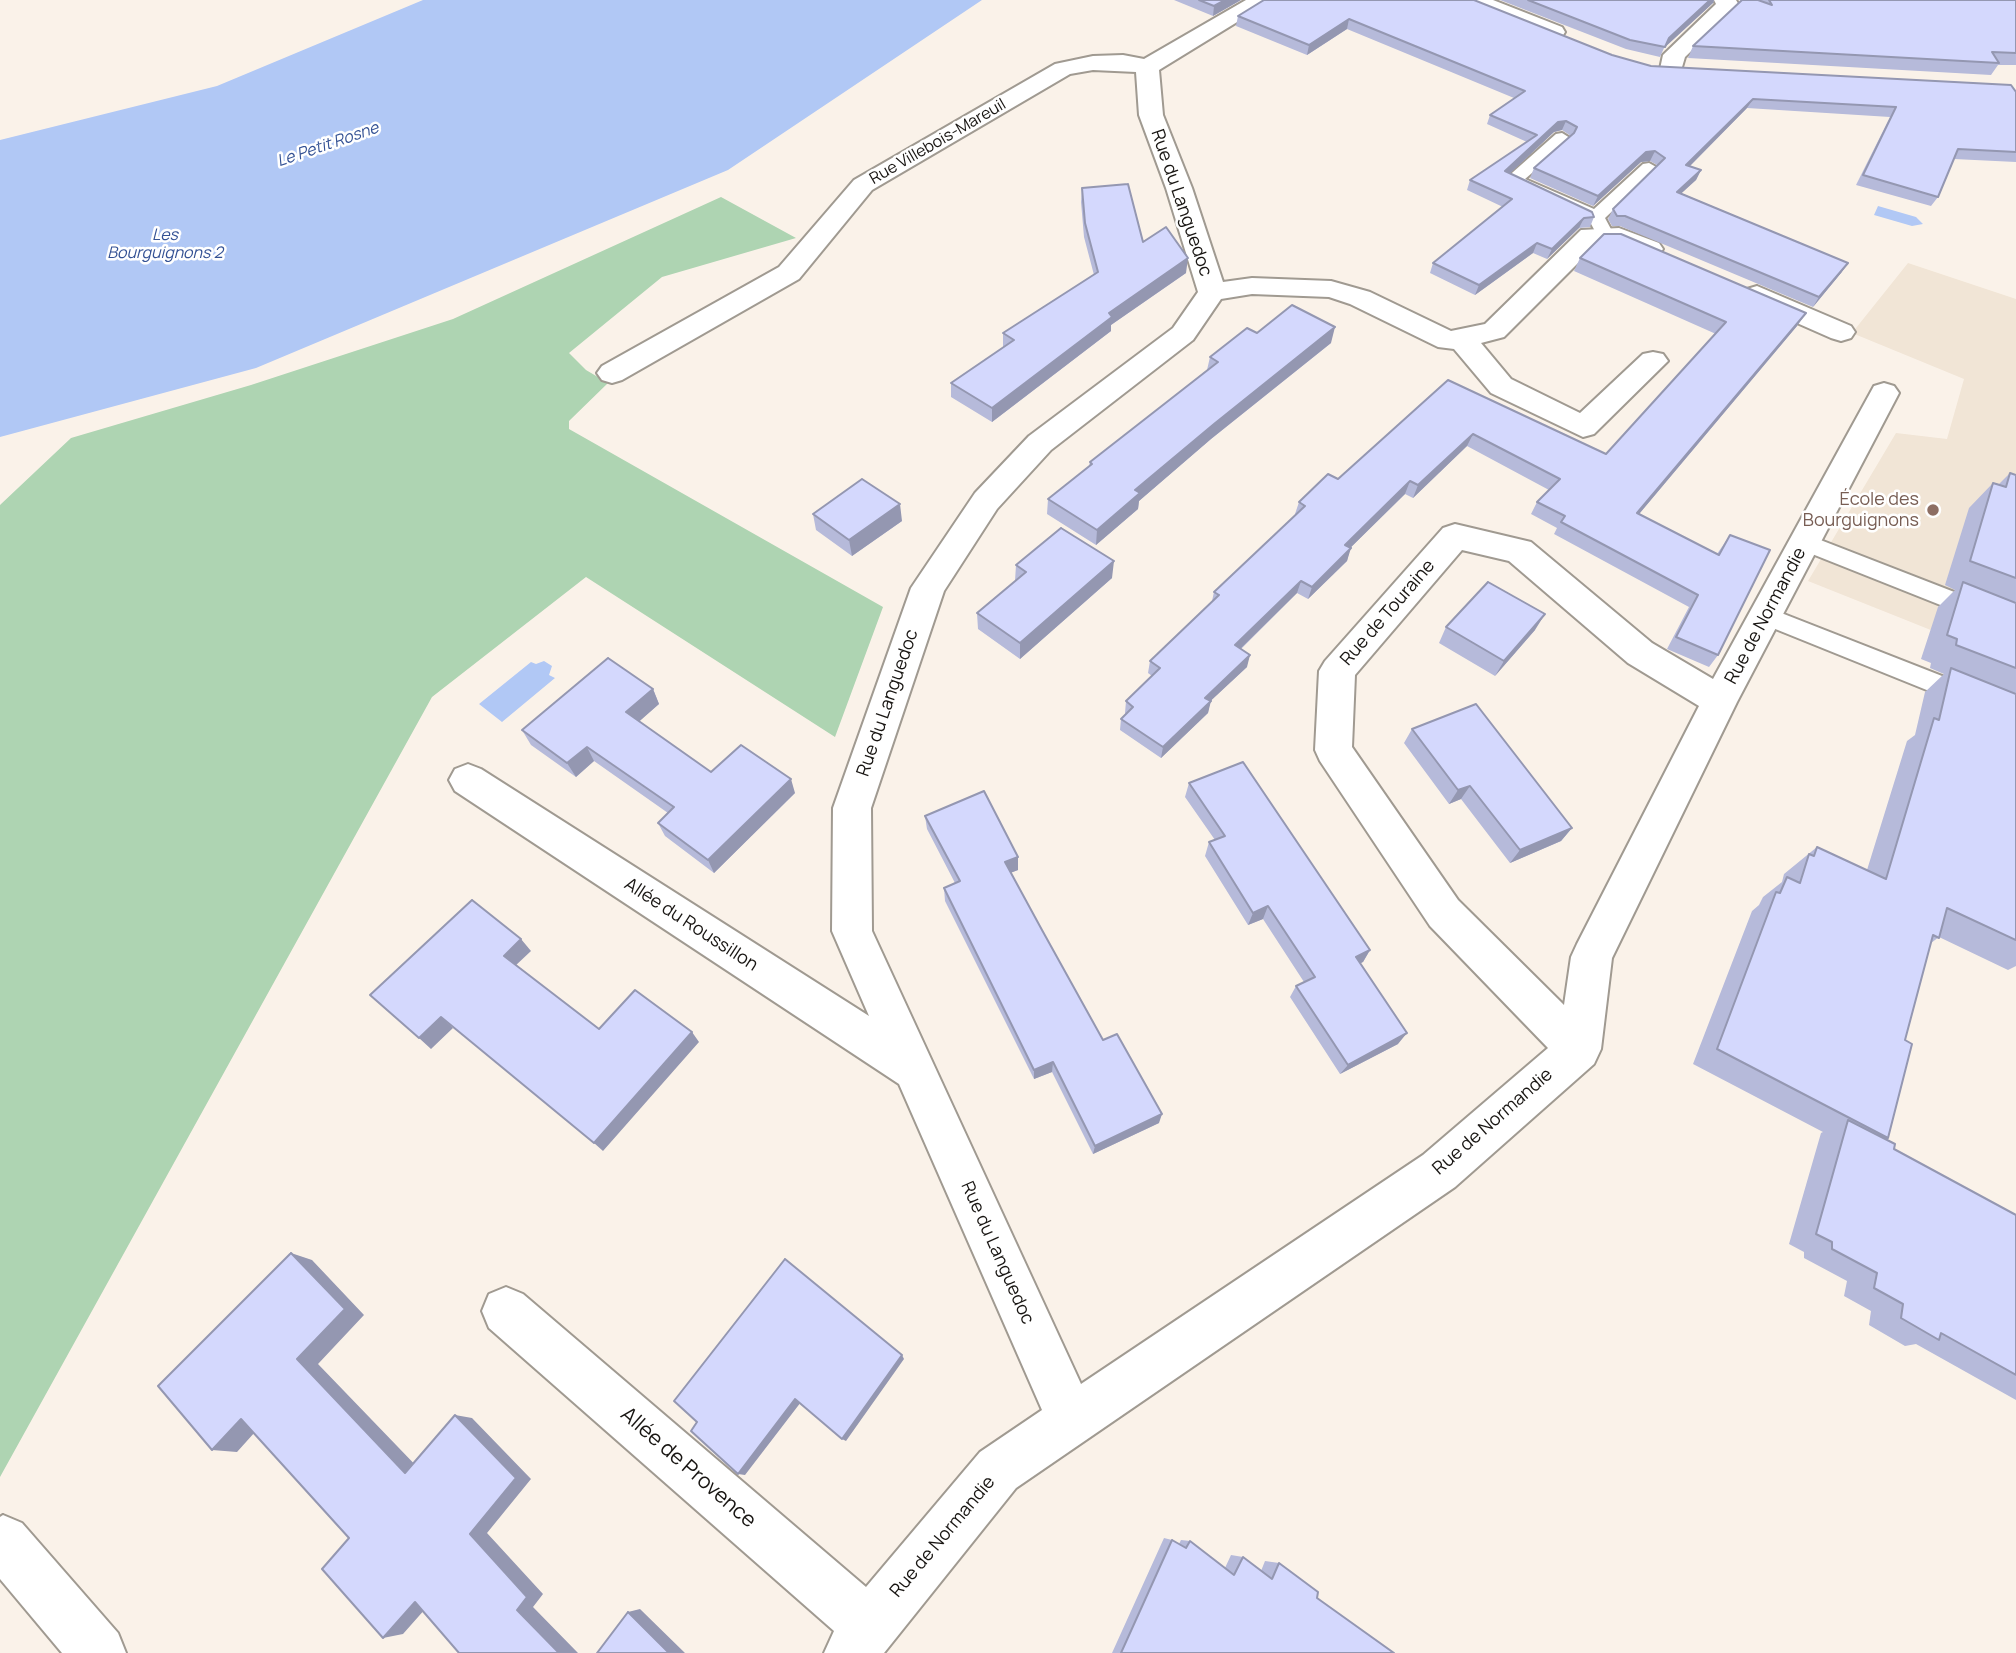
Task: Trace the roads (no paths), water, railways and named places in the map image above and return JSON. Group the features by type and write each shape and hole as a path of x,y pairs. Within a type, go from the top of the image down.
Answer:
{"street":[{"path":"1147,67 1262,0"},
{"path":"1474,0 1578,42"},
{"path":"1672,69 1674,55 1728,5 1725,0"},
{"name":"Rue Villebois-Mareuil","path":"612,373 789,273 863,185 1063,69 1093,63 1123,62 1147,67"},
{"path":"1647,66 1700,71"},
{"name":"Rue du Languedoc","path":"1072,1420 852,931 852,807 928,587 986,501 1040,443 1183,334 1212,292 1179,188 1151,115 1147,67"},
{"path":"1212,292 1252,286 1331,289 1360,298 1448,341 1494,331 1601,226 1668,257"},
{"path":"1730,284 1841,332"},
{"path":"1461,338 1501,386 1583,427 1653,361"},
{"name":"Rue de Normandie","path":"860,1639 998,1470 1439,1171 1578,1049 1592,957 1720,701 1884,393"},
{"name":"Rue de Touraine","path":"1578,1049 1444,913 1333,751 1337,671 1455,536 1518,551 1640,653 1720,701"},
{"name":"Allée du Roussillon","path":"468,780 914,1069"},
{"name":"Allée de Provence","path":"506,1311 860,1639"},
{"path":"3,1542 98,1653"}],"lane":[{"path":"1562,138 1513,180 1601,226 1649,168"},
{"path":"1805,542 2016,626"},
{"path":"1766,616 2016,716"}],"water":[{"name":"Les Bourguignons 2","path":"423,0 982,0 728,170 256,368 0,437 0,140 217,86"},
{"path":"1878,206 1916,217 1923,224 1912,226 1874,215"},
{"path":"544,661 552,666 549,675 555,678 502,722 479,704 531,662 536,664"}],"place":[{"name":"École des Bourguignons","path":"1933,510"}],"water label":[{"name":"Le Petit Rosne","path":"328,145"}]}
